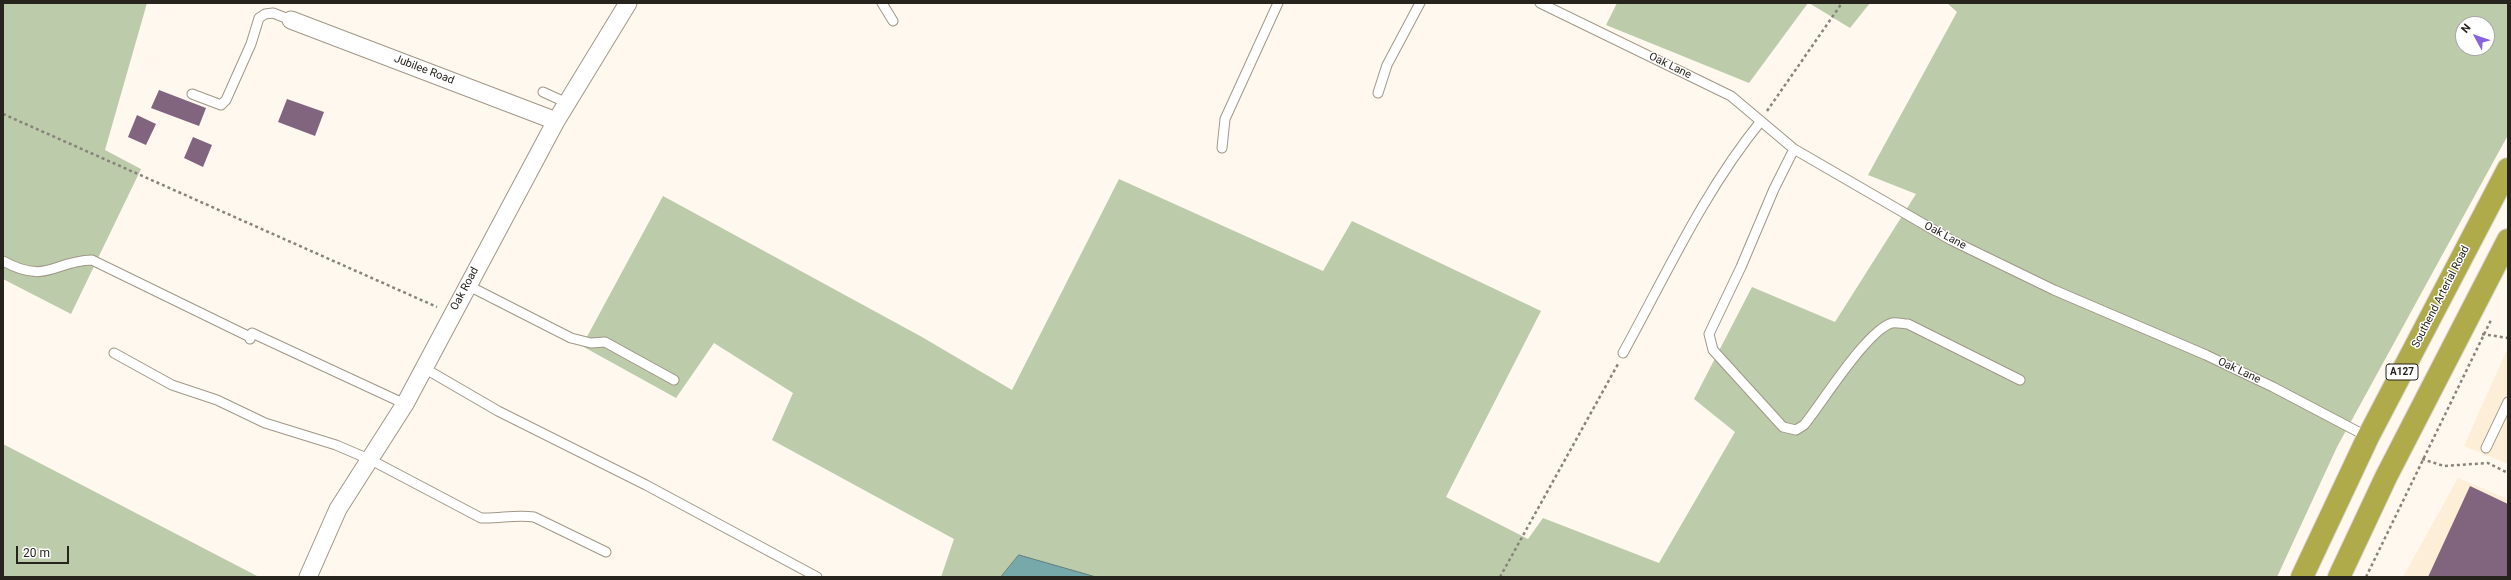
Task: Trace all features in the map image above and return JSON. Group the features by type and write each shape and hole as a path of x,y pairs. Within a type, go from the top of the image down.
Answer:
{"highway":[{"name":"Southend Arterial Road","path":"2302,577 2368,438 2508,169"},
{"name":"A127","path":"2339,577 2399,453 2508,240"}],"street":[{"name":"Oak Road","path":"308,577 338,509 371,460 405,404 467,285 556,121 628,3"},
{"name":"Jubilee Road","path":"291,20 556,121"}],"lane":[{"path":"882,3 893,21"},
{"path":"1222,148 1225,119 1278,3"},
{"path":"1378,93 1387,66 1420,3"},
{"name":"Oak Lane","path":"1540,3 1731,96 1794,149 1951,240 2054,290 2213,358 2273,387 2368,438"},
{"path":"192,94 221,105 226,100 251,44 258,18 264,14 273,13 291,20"},
{"path":"543,92 567,103"},
{"path":"1624,353 1703,206 1744,141 1760,121"},
{"path":"1794,149 1774,189 1741,267 1709,334 1713,350 1783,427 1796,430 1804,425 1863,347 1879,330 1893,322 1908,324 2020,380"},
{"path":"3,261 33,273 50,271 82,260 92,260 249,340 252,333 405,404"},
{"path":"467,285 571,338 591,343 604,342 674,380"},
{"path":"114,352 172,385 217,400 265,423 336,445 371,460 481,518 497,519 522,514 534,517 606,552"},
{"path":"424,368 505,414 646,485 817,577"},
{"path":"2486,448 2508,402"}],"path":[{"path":"1760,121 1842,3"},
{"path":"3,114 452,314"},
{"path":"2366,577 2422,459 2494,314"},
{"path":"2464,325 2484,335 2508,338"},
{"path":"1500,577 1624,353"},
{"path":"2399,453 2444,466 2488,463 2508,472"}],"shaded area":[{"path":"2508,347 2508,464 2464,446"},
{"path":"2458,478 2508,499 2508,577 2403,577"}],"green space":[{"path":"3,3 147,3 105,150 141,169 71,314 3,279"},
{"path":"1617,3 1808,3 1749,83 1606,25"},
{"path":"1809,3 1870,3 1850,28"},
{"path":"1947,3 2508,3 2508,135 2337,447 2277,577 941,577 954,539 772,440 793,393 714,343 676,398 582,346 663,196 922,337 1012,390 1119,179 1323,271 1352,221 1541,311 1446,497 1528,539 1543,518 1659,563 1735,432 1694,399 1752,287 1835,322 1916,194 1868,175 1957,12"},
{"path":"3,444 259,577 3,577"}],"water":[{"path":"1019,555 1096,577 1001,577"}],"building":[{"path":"159,90 206,108 199,126 151,108"},
{"path":"287,99 324,112 315,136 278,122"},
{"path":"137,115 156,124 146,145 128,137"},
{"path":"193,137 212,145 203,167 184,158"},
{"path":"2470,486 2508,504 2508,577 2428,577"}]}
